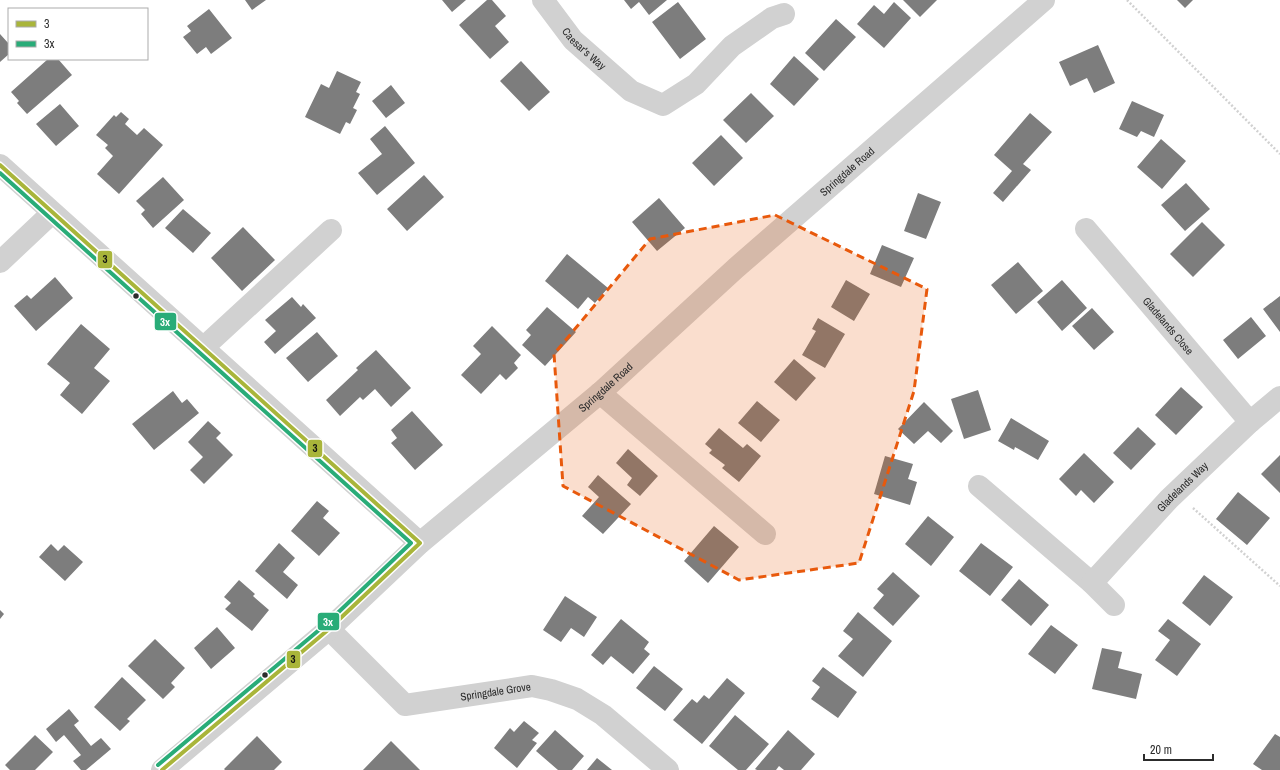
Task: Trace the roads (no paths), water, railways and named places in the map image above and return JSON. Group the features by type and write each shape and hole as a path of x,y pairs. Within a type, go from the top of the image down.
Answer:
{"street":[{"name":"Caesar's Way","path":"543,0 573,40 631,91 663,105 696,84 732,46 772,18 784,14"},
{"name":"Springdale Road","path":"162,770 328,629 420,543 600,393 736,268 1044,0"},
{"path":"0,165 420,543"},
{"path":"0,262 52,213"},
{"name":"Gladelands Close","path":"1086,228 1250,422"},
{"path":"203,348 331,230"},
{"path":"600,393 765,534"},
{"name":"Gladelands Way","path":"1092,583 1176,493 1250,422 1280,397"},
{"path":"979,486 1092,583 1114,605"},
{"name":"Springdale Grove","path":"328,629 405,705 532,686 552,690 578,699 603,715 668,770"}]}
